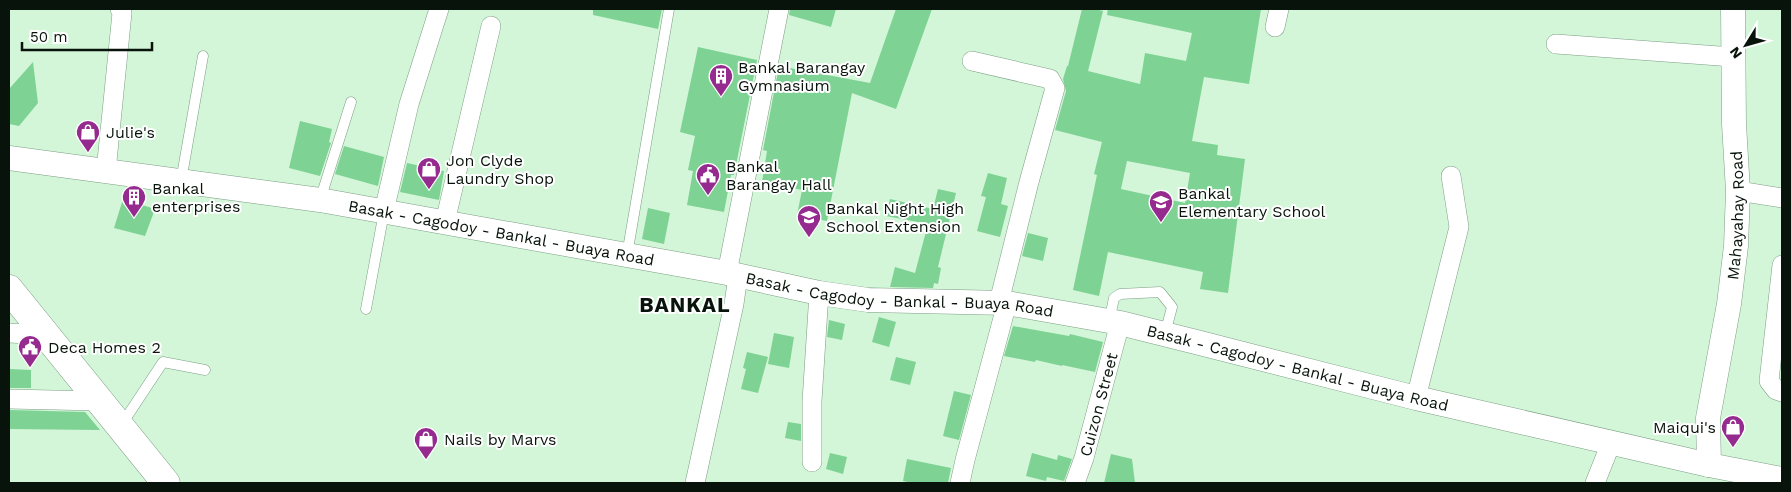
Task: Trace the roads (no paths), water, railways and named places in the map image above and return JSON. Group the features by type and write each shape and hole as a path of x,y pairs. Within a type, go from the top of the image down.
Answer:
{"main road":[{"path":"9,289 166,483"}],"street":[{"path":"106,172 122,14 120,9"},
{"path":"384,211 409,104 438,9"},
{"path":"695,483 734,304 732,274 779,9"},
{"name":"Mahayahay Road","path":"1709,465 1708,418 1729,304 1736,246 1738,192 1734,124 1733,9"},
{"path":"445,222 490,26"},
{"path":"1556,44 1733,57"},
{"path":"960,483 1003,303 1029,182 1055,88 1050,79 972,61"},
{"name":"Basak - Cagodoy - Bankal - Buaya Road","path":"9,158 320,200 732,274 819,293 868,300 1003,303 1115,322 1416,398 1709,465 1782,479"},
{"path":"1416,398 1459,227 1451,176"},
{"path":"1738,192 1782,198"},
{"path":"1782,265 1781,290 1769,381 1776,390 1782,392"},
{"path":"812,462 808,402 819,293"},
{"name":"Cuizon Street","path":"1075,483 1084,458 1115,322"},
{"path":"9,333 46,334"},
{"path":"9,399 98,401"},
{"name":"Mahayahay Road","path":"1677,457 1708,418"},
{"path":"1595,483 1611,443"}],"lane":[{"path":"627,256 669,9"},
{"path":"181,181 203,56"},
{"path":"320,200 351,102"},
{"path":"366,309 384,211"},
{"path":"1115,322 1114,298 1120,294 1160,292 1172,307 1166,334"},
{"path":"120,427 163,362 205,370"}],"place":[{"name":"Bankal Barangay Gymnasium","path":"721,97"},
{"name":"Julie's","path":"88,153"},
{"name":"Jon Clyde Laundry Shop","path":"429,190"},
{"name":"Bankal Barangay Hall","path":"708,196"},
{"name":"Bankal enterprises","path":"134,218"},
{"name":"Bankal Elementary School","path":"1161,223"},
{"name":"Bankal Night High School Extension","path":"809,238"},
{"name":"Deca Homes 2","path":"30,368"},
{"name":"Maiqui's","path":"1733,448"},
{"name":"Nails by Marvs","path":"426,460"}],"district":[{"name":"BANKAL","path":"685,305"}]}
